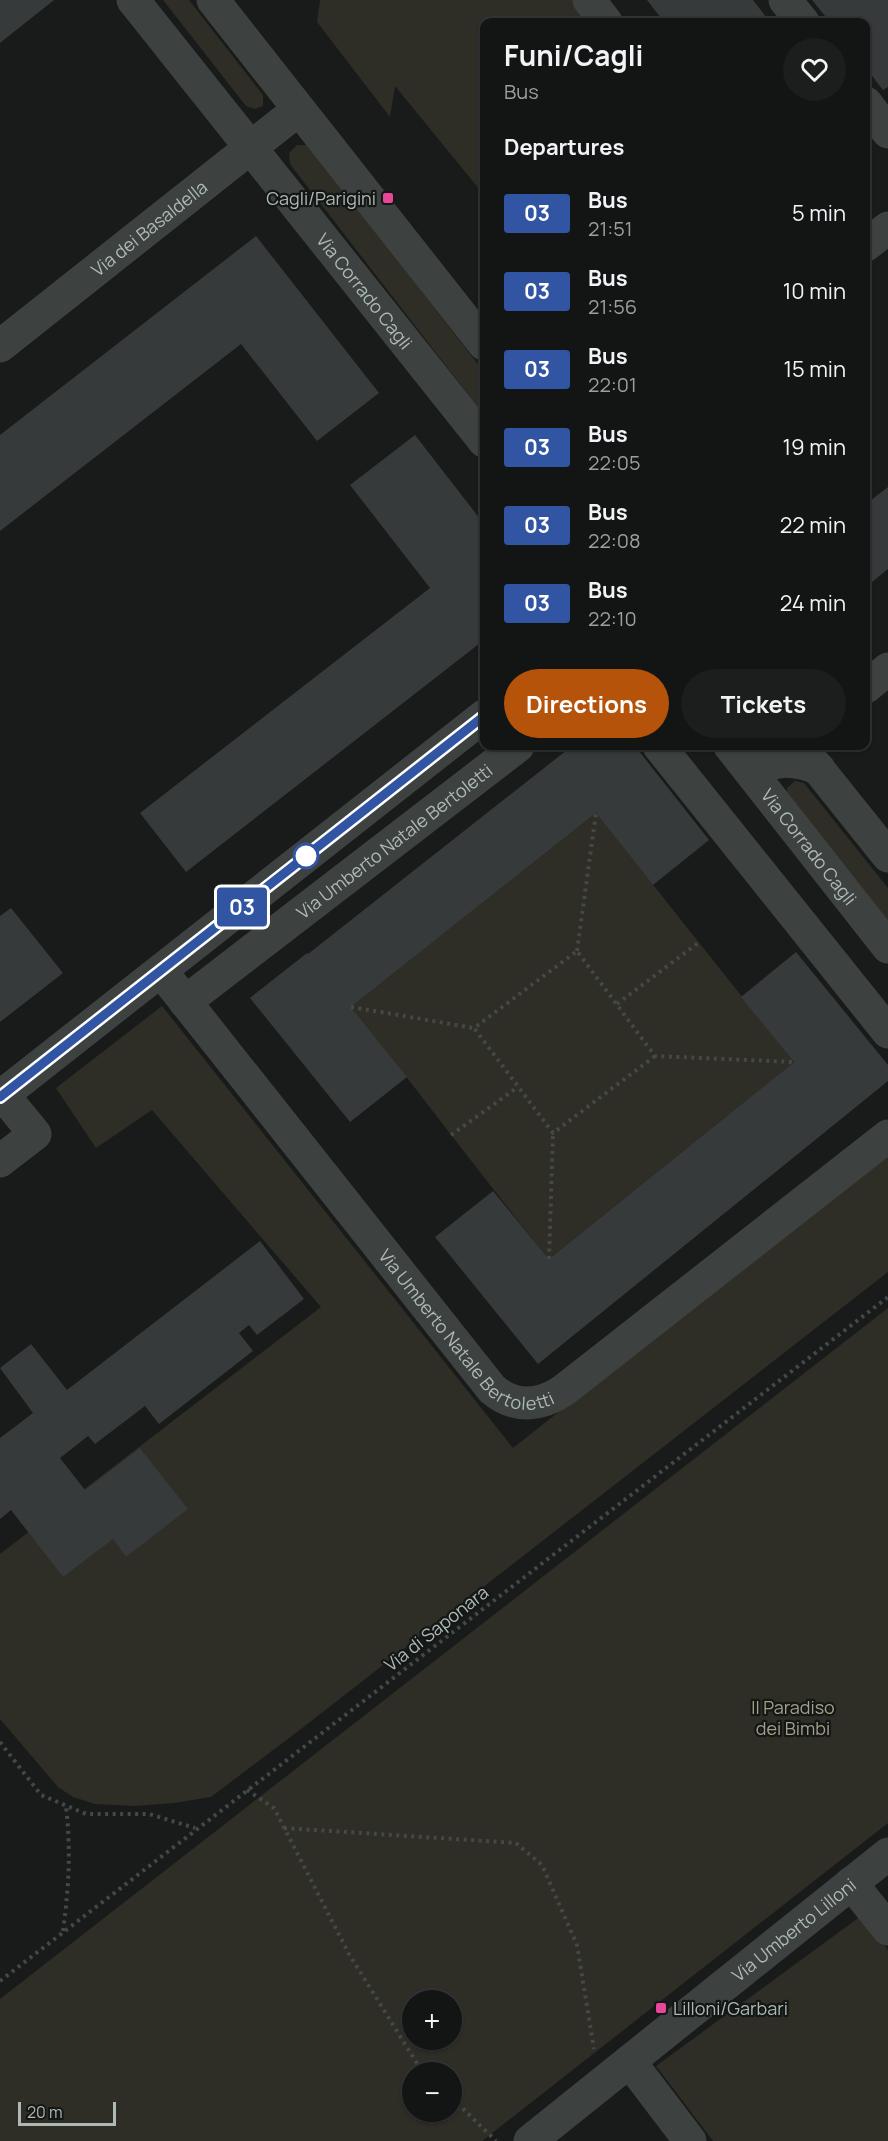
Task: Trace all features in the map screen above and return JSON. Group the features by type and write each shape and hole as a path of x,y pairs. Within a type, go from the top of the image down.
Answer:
{"street":[{"name":"Via Corrado Cagli","path":"133,0 480,436"},
{"path":"213,0 480,339"},
{"path":"589,0 603,18"},
{"path":"785,0 800,18"},
{"path":"870,108 888,132"},
{"name":"Via dei Basaldella","path":"0,345 298,110"},
{"path":"870,242 888,228"},
{"path":"870,684 888,669"},
{"path":"0,1161 35,1134 2,1096 480,719"},
{"name":"Via Umberto Natale Bertoletti","path":"186,1002 513,750"},
{"path":"662,750 888,1032"},
{"name":"Via Corrado Cagli","path":"733,750 888,947"},
{"path":"753,773 774,762 805,763 809,757 888,856"},
{"name":"Via Umberto Natale Bertoletti","path":"161,971 492,1389 500,1396 515,1402 534,1403 554,1397 564,1390 888,1136"},
{"name":"Via Umberto Lilloni","path":"530,2141 888,1854"},
{"path":"851,1883 888,1929"},
{"path":"630,2062 690,2141"}],"path":[{"path":"596,813 577,951 656,1056"},
{"path":"616,1004 699,943"},
{"path":"474,1028 577,951"},
{"path":"351,1007 474,1028 553,1133 549,1259"},
{"path":"553,1133 656,1056 794,1062"},
{"path":"451,1135 518,1087"},
{"name":"Via di Saponara","path":"0,1980 888,1297"},
{"path":"0,1742 41,1795 86,1814 149,1814 196,1829"},
{"path":"247,1790 274,1808 349,1954 416,2062"},
{"path":"63,1931 68,1895 70,1844 66,1805"},
{"path":"284,1828 516,1843 542,1865 577,1945 600,2085"},
{"path":"462,2108 496,2141"}],"green space":[{"path":"163,0 189,0 263,95 263,106 255,109 246,106"},
{"path":"320,0 583,0 597,18 480,18 480,190 395,86 390,117 317,22"},
{"path":"297,145 308,145 480,367 480,410 290,164 289,153"},
{"path":"795,781 804,783 888,888 888,921 787,798 787,788"},
{"path":"596,813 794,1062 549,1259 351,1007"},
{"path":"162,1006 513,1448 888,1151 888,1272 211,1797 135,1806 95,1804 73,1797 58,1787 0,1719 0,1554 321,1307 152,1110 96,1148 56,1088"},
{"name":"Il Paradiso dei Bimbi","path":"888,1308 888,1823 482,2141 0,2141 0,1999"},
{"path":"861,1916 888,1950 888,2141 713,2141 656,2066"}],"building":[{"path":"0,0 54,0 0,43"},
{"path":"647,0 753,0 767,18 661,18"},
{"path":"812,0 888,0 888,87 883,90 870,73 870,18 827,18"},
{"path":"256,236 379,393 317,441 241,344 0,531 0,435"},
{"path":"415,435 480,519 480,643 186,872 140,813 430,588 350,485"},
{"path":"888,487 888,569 870,584 870,501"},
{"path":"567,750 638,750 709,840 653,885 596,813 351,1007 407,1077 350,1122 250,998"},
{"path":"11,908 63,973 0,1022 0,916"},
{"path":"796,952 888,1065 888,1081 538,1364 435,1237 493,1191 549,1259 794,1062 741,997"},
{"path":"260,1241 304,1299 257,1335 249,1325 239,1333 253,1351 159,1424 145,1406 95,1444 88,1436 60,1458 85,1490 140,1448 188,1509 126,1557 113,1539 63,1577 11,1510 0,1519 0,1438 33,1413 0,1368 31,1344 67,1390"}],"bus line":[{"name":"03","path":"0,1097 480,719"}],"place":[{"name":"Cagli/Parigini","path":"388,198"},
{"name":"Lilloni/Garbari","path":"661,2008"}]}
